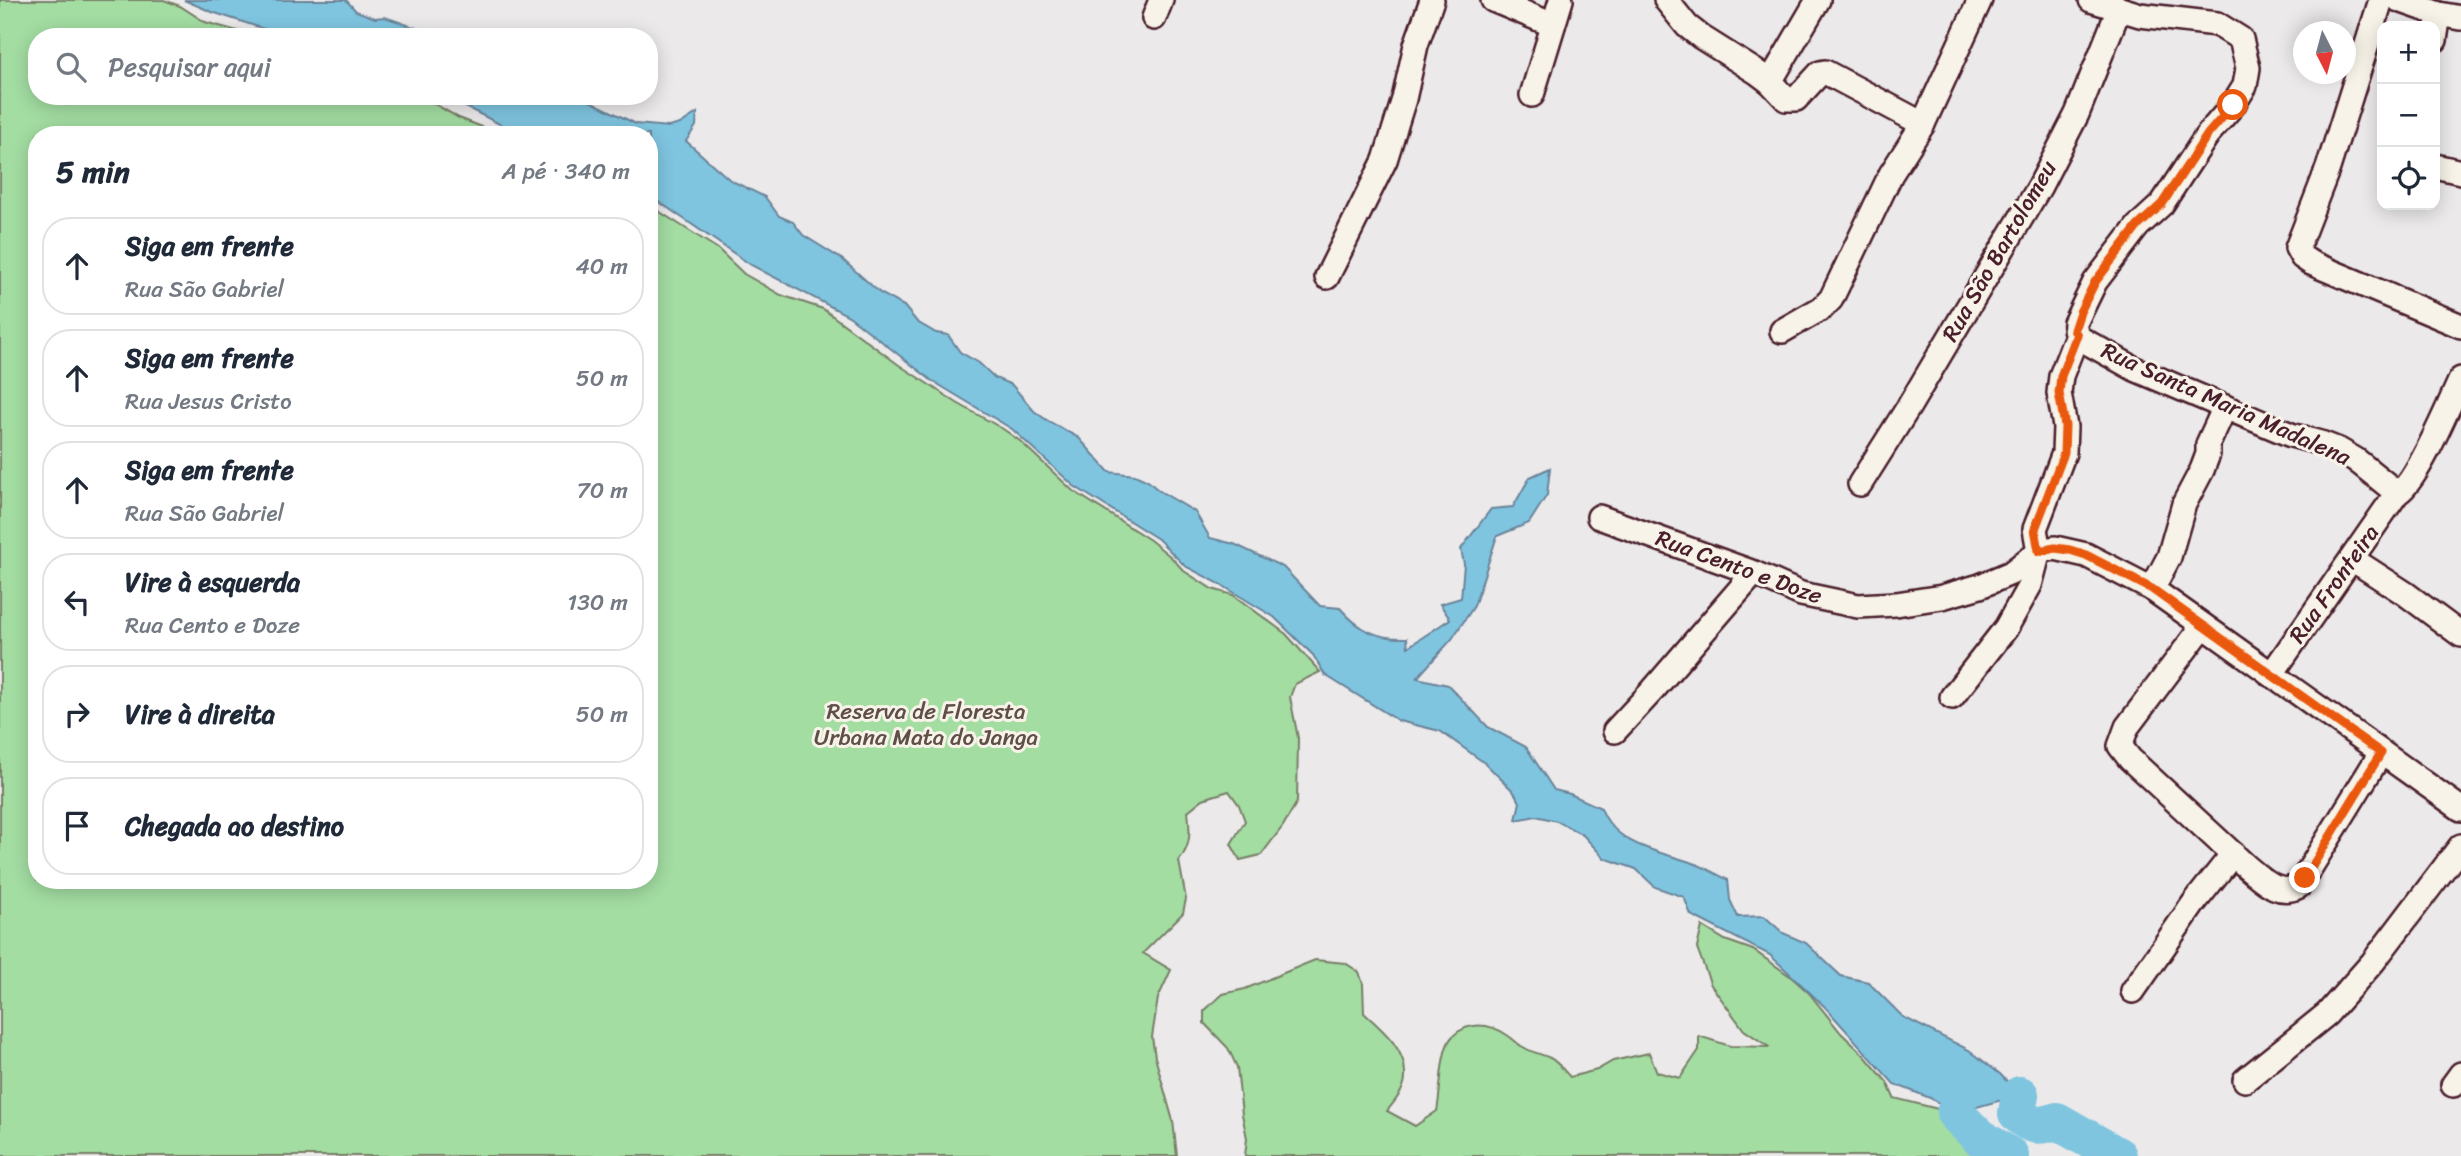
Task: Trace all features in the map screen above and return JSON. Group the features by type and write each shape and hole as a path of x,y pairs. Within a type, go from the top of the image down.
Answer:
{"street":[{"path":"1327,277 1385,160 1404,99 1416,45 1432,0"},
{"path":"1493,0 1553,25"},
{"path":"1532,95 1561,0"},
{"path":"1666,0 1687,26 1770,82 1786,99 1793,100 1820,73 1825,72 1923,124"},
{"path":"1770,82 1818,0"},
{"path":"1782,331 1822,308 1831,299 1891,174 1923,124 1980,0"},
{"path":"1952,697 2006,628 2030,585 2039,551 2035,529 2064,453 2065,426 2059,393 2061,376 2082,338 2074,330 2075,323 2095,282 2138,226 2162,204 2208,134 2245,86 2247,56 2241,39 2217,24 2140,15 2091,0"},
{"path":"2381,0 2328,168 2297,248 2302,257 2311,262 2461,326"},
{"path":"2399,0 2450,16 2440,32"},
{"name":"Rua São Bartolomeu","path":"1860,484 2040,186 2077,114 2119,9"},
{"path":"2440,167 2461,172"},
{"name":"Rua Santa Maria Madalena","path":"2082,338 2135,369 2291,435 2339,450 2397,493"},
{"name":"Rua Fronteira","path":"2271,675 2397,493 2402,491 2420,465 2455,406 2461,379"},
{"path":"2152,589 2169,556 2183,504 2202,470 2208,454 2208,444 2225,407"},
{"name":"Rua Cento e Doze","path":"1599,517 1754,573 1801,594 1858,606 1942,597 1980,586 2011,573 2039,551"},
{"path":"2039,551 2055,548 2086,555 2152,589 2461,809"},
{"path":"2352,559 2406,594 2461,635"},
{"path":"1615,731 1754,573"},
{"path":"2203,626 2127,727 2120,746 2130,759 2233,854 2277,889 2286,891 2299,886 2381,753"},
{"path":"2245,1080 2326,1014 2373,962 2461,846"},
{"path":"2133,991 2194,903 2233,854"}],"green space":[{"name":"Reserva de Floresta Urbana Mata do Janga","path":"0,0 164,0 180,6 205,22 227,28 28,28 28,105 437,105 480,126 28,126 28,889 658,889 658,211 718,249 744,274 781,295 823,309 899,365 1003,429 1020,441 1072,490 1150,540 1184,571 1212,589 1233,595 1286,634 1320,672 1295,684 1290,697 1298,738 1297,802 1283,826 1261,855 1240,860 1231,844 1245,821 1239,805 1229,791 1203,799 1188,811 1188,843 1179,861 1186,899 1183,913 1143,953 1171,970 1158,998 1152,1037 1173,1121 1177,1156 0,1156"},
{"path":"1702,926 1725,940 1753,950 1809,993 1841,1033 1887,1082 1894,1098 1938,1109 1958,1120 1994,1156 1245,1156 1247,1138 1237,1067 1228,1048 1204,1023 1204,1011 1223,994 1245,989 1315,960 1345,963 1359,972 1363,984 1364,1013 1392,1041 1405,1067 1403,1087 1387,1111 1415,1126 1437,1111 1448,1043 1458,1032 1472,1026 1486,1026 1500,1031 1523,1047 1553,1060 1570,1077 1597,1070 1613,1061 1649,1053 1657,1072 1680,1078 1699,1050 1699,1036 1730,1046 1769,1047 1744,1030 1711,985 1697,948"}],"water":[{"path":"184,0 346,0 356,11 416,28 261,28"},
{"path":"462,105 598,105 636,124 658,126 503,126"},
{"path":"697,113 696,126 686,141 730,180 765,197 779,216 793,222 803,235 843,260 880,293 904,306 917,322 936,333 948,335 960,352 979,363 995,378 1012,385 1034,411 1079,438 1109,472 1135,475 1148,481 1195,512 1210,538 1234,544 1283,567 1320,606 1340,608 1369,632 1387,637 1407,638 1408,647 1450,619 1440,604 1461,598 1464,564 1461,549 1491,509 1513,507 1530,477 1550,468 1547,495 1529,523 1497,536 1474,606 1452,639 1417,678 1448,685 1488,727 1526,747 1554,790 1601,808 1616,831 1627,839 1697,865 1728,880 1730,900 1738,917 1764,916 1783,933 1806,943 1841,976 1868,982 1903,1017 1969,1050 2000,1074 2020,1095 1955,1113 1930,1098 1894,1084 1825,1007 1770,955 1691,915 1684,897 1655,887 1636,869 1604,858 1583,835 1557,821 1536,816 1516,820 1520,802 1513,791 1486,764 1440,731 1399,721 1325,675 1313,655 1274,617 1185,566 1158,539 1074,486 1012,429 931,380 849,316 751,265 658,201 658,126 680,124"}],"waterway":[{"path":"2020,1095 2017,1113 2026,1121 2040,1125 2057,1121 2118,1156"},
{"path":"1955,1113 1979,1137 2010,1156"}],"route":[{"path":"2233,105 2208,134 2162,204 2138,226 2088,294 2075,323 2074,330 2077,335 2061,376 2059,393 2065,426 2064,453 2035,529 2035,536 2039,551 2055,548 2086,555 2152,589 2381,753 2305,878"}]}
